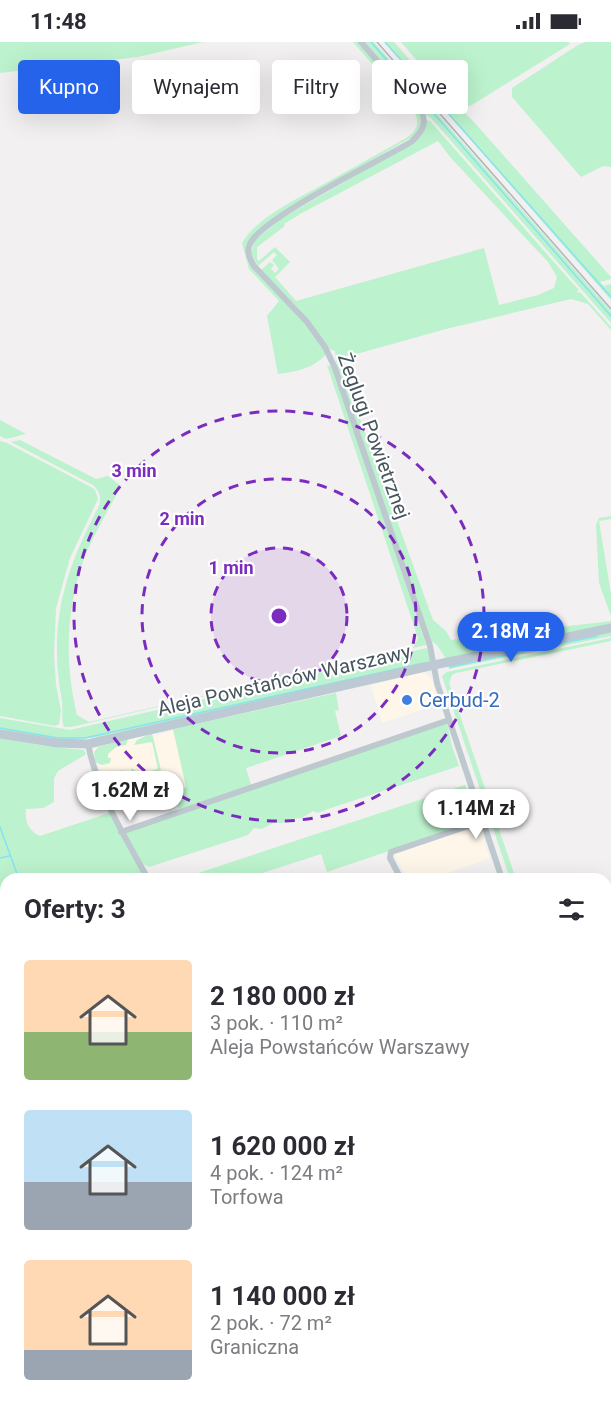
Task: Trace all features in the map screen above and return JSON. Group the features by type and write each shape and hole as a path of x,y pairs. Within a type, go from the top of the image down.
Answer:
{"street":[{"name":"Żeglugi Powietrznej","path":"361,42 419,109 424,119 422,131 413,140 285,213 258,233 248,250 254,266 307,322 331,358 429,644 434,665"},
{"name":"Aleja Powstańców Warszawy","path":"0,734 57,743 88,744 434,665 611,628"},
{"path":"434,665 448,720 500,873"},
{"path":"121,832 448,720"},
{"path":"88,744 98,781 121,832 145,873"},
{"path":"398,873 389,856 392,852 483,821"}],"shaded area":[{"name":"Cerbud-2","path":"424,672 432,679 439,704 382,723 371,685"},
{"path":"173,730 187,787 120,809 102,774 93,753 94,749 152,732 156,736"},
{"path":"478,825 490,858 448,873 404,873 394,855"}],"green space":[{"path":"0,42 203,42 138,57 112,60 18,60 18,71 0,73"},
{"path":"353,42 358,42 374,60 372,64"},
{"path":"365,42 374,42 390,60 381,60"},
{"path":"385,42 394,42 410,60 401,60"},
{"path":"401,42 568,42 570,44 468,106 468,60 417,60"},
{"path":"586,42 611,42 611,167 603,166 581,177 512,97 512,88"},
{"path":"415,114 419,114 420,125 412,137 325,187 254,234 247,243 246,255 317,338 326,354 310,366 278,374 267,316 279,301 249,269 242,243 258,225 291,202 406,138 415,130"},
{"path":"437,114 597,295 596,297 598,296 611,311 611,323 430,117 426,115"},
{"path":"448,114 466,114 473,121 611,277 611,279 600,282 604,286 611,284 611,300"},
{"path":"426,120 430,121 579,290 578,293 580,292 611,327 611,330 588,304 571,299 446,329 342,358 339,361 433,620 446,631 451,640 611,621 611,625 446,659 437,645 431,641 352,411 335,351 329,349 298,308 261,270 270,262 274,265 271,269 275,273 279,269 272,260 277,255 274,252 258,266 251,253 255,240 282,218 414,142 423,134","holes":["438,141 450,157 548,262 557,277 554,288 538,295 499,305 484,248 296,301 275,277 290,262 275,247 259,261 257,259 257,247 285,226 284,224"]},
{"path":"327,365 333,367 426,645 71,727 64,727 58,674 58,623 68,577 76,554 99,506 100,497 93,485 11,442 20,440 96,479 108,476 121,486 85,556 71,615 69,655 73,695 77,715 89,722 413,648 418,638"},
{"path":"0,420 26,434 6,439 0,436"},
{"path":"0,441 91,487 95,490 98,499 70,558 56,608 54,655 61,711 59,724 55,726 0,716"},
{"path":"611,516 611,519 599,521 611,594 611,616 599,583 596,525 599,518"},
{"path":"611,632 611,636 449,669 448,665"},
{"path":"611,638 611,641 452,675 449,683 514,873 508,873 442,676 447,672"},
{"path":"427,648 431,660 428,663 103,736 77,739 0,730 0,718 70,730"},
{"path":"336,693 339,710 335,711 341,736 246,768 251,785 179,809 173,792 186,787 173,729"},
{"path":"447,723 459,766 317,813 313,811 302,818 273,823 262,829 254,828 248,835 149,867 143,864 126,834 127,832"},
{"path":"152,733 161,770 112,786 110,782 108,787 105,776 102,774 128,769 115,773 117,778 132,775 131,768 141,774 158,769 152,742 134,745 137,740"},
{"path":"0,738 84,750 86,754 58,771 54,778 54,802 43,808 26,809 28,825 40,836 109,813 143,873 0,873"},
{"path":"128,739 126,745 116,747 108,754 108,758 111,758 110,763 102,765 95,762 94,752 98,747"},
{"path":"465,785 477,821 327,872 321,854 262,873 198,873"}],"waterway":[{"path":"371,42 611,316"},
{"path":"385,42 611,297"},
{"path":"450,667 597,636"},
{"path":"0,728 58,738 85,738 424,663"},
{"path":"0,827 17,873"},
{"path":"0,858 9,856"}],"railway":[{"path":"377,42 611,309"}],"place":[{"name":"Cerbud-2","path":"407,700"}]}
